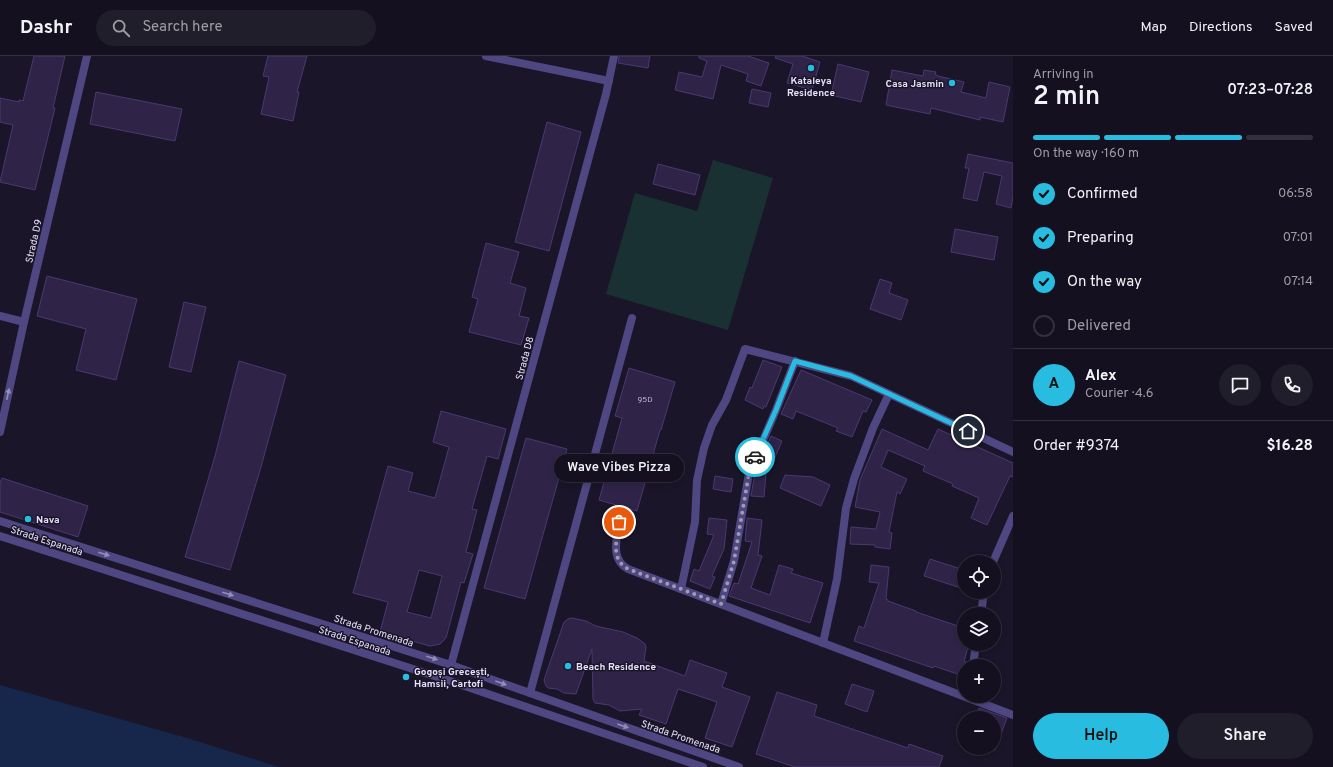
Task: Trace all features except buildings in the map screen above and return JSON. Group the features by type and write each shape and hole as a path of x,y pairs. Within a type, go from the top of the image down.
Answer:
{"street":[{"name":"Strada D9","path":"0,432 24,322 87,56"},
{"path":"486,56 609,81"},
{"name":"Strada D8","path":"451,665 609,81 614,56"},
{"path":"0,316 24,322"},
{"path":"530,693 632,318"},
{"path":"682,589 695,522 697,480 704,448 712,425 726,400 745,349 851,376 1013,452"},
{"path":"721,604 734,561 749,473 795,361"},
{"path":"823,643 837,579 846,508 854,479 873,428 889,394"},
{"path":"996,555 1013,516"},
{"name":"Strada Promenada","path":"0,521 451,665 739,767"},
{"path":"619,522 616,554 622,566 957,693"},
{"name":"Strada Espanada","path":"0,536 447,680 703,767"},
{"path":"983,703 1013,715"}],"green space":[{"path":"713,160 773,178 728,330 606,294 635,193 697,211"}],"water":[{"path":"0,685 187,738 279,767 0,767"}],"way so far":[{"path":"619,522 616,554 622,566 721,604 728,587 742,521 749,473 755,457"}],"place":[{"name":"Kataleya Residence","path":"811,68"},
{"name":"Casa Jasmin","path":"952,83"},
{"name":"Nava","path":"28,519"},
{"name":"Wave Vibes Pizza","path":"619,522"},
{"name":"Beach Residence","path":"568,666"},
{"name":"Gogoși Grecești, Hamsii, Cartofi","path":"406,677"}],"route":[{"path":"755,457 776,410 795,361 851,376 968,431"}]}
